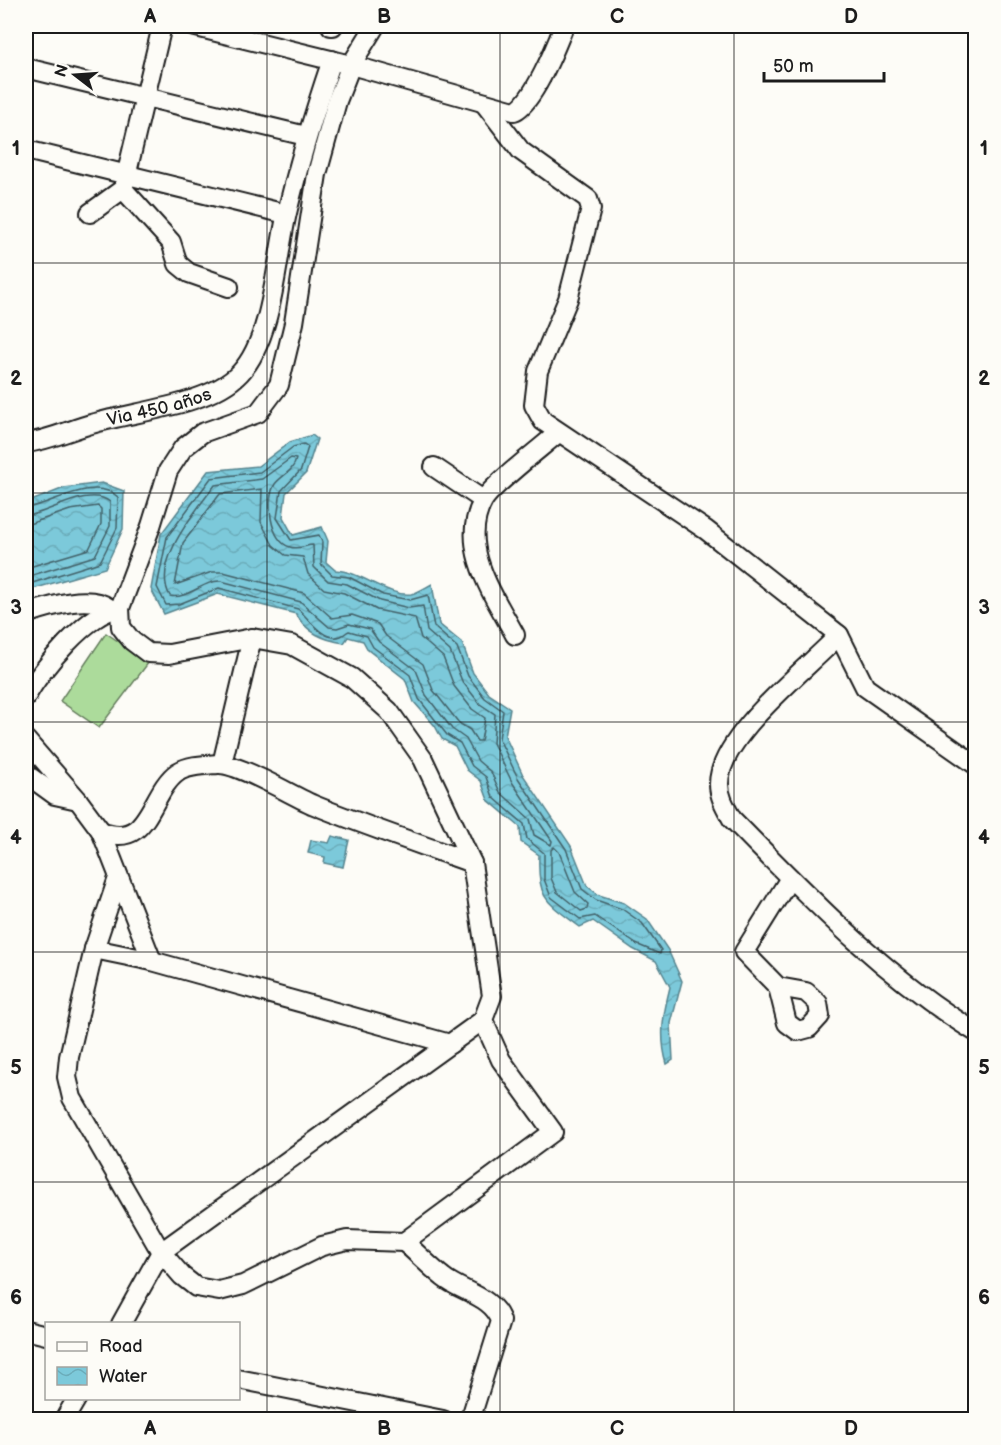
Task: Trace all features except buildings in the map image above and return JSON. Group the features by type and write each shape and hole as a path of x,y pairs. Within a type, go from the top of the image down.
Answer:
{"street":[{"path":"90,213 125,182 162,26"},
{"path":"192,26 351,64 514,111 525,106 557,45 564,26"},
{"path":"26,697 36,677 60,652 115,608 151,526 168,471 183,448 202,433 258,413 279,385 294,323 317,174 336,101 351,64 375,26"},
{"name":"Via 450 años","path":"26,443 56,437 93,423 222,388 250,360 259,345 263,330 286,214 306,136 332,60"},
{"path":"26,68 306,136"},
{"path":"484,103 522,152 588,199 591,209 568,299 538,371 534,387 534,405 543,421 706,530 839,634 865,687 975,765"},
{"path":"26,150 125,182 286,214"},
{"path":"125,182 171,242 178,264 189,273 229,287"},
{"path":"515,635 481,573 475,526 483,500 558,433"},
{"path":"434,467 483,500"},
{"path":"26,614 84,602 115,608"},
{"path":"115,608 121,627 132,641 148,653 169,654 252,638 292,645 352,678 389,711 423,759 472,863 492,996 483,1020 161,1252 122,1322"},
{"path":"839,634 749,723 733,744 721,771 719,785 722,801 732,819 790,878 880,963 940,1011 975,1032"},
{"path":"222,764 252,638"},
{"path":"26,740 78,800 100,831 152,961"},
{"path":"100,831 114,836 124,835 138,828 168,782 178,772 189,767 222,764 347,818 472,863"},
{"path":"26,774 55,795 78,800"},
{"path":"118,878 94,949 69,1057 67,1077 72,1098 161,1252 182,1276 196,1287 219,1291 243,1285 321,1246 347,1240 404,1242 553,1132 501,1060 483,1020"},
{"path":"778,987 744,952 790,878"},
{"path":"94,949 152,961 450,1044"},
{"path":"404,1242 444,1278 492,1305 498,1312 501,1321 472,1414 467,1419"},
{"path":"26,1330 45,1335"},
{"path":"240,1380 363,1412 443,1419"},
{"path":"64,1419 76,1400"}],"green space":[{"path":"106,633 149,662 99,728 60,701"}],"water":[{"path":"312,435 317,439 306,473 286,493 283,517 293,535 322,527 328,541 326,562 335,570 345,571 393,592 411,594 432,584 439,624 462,643 473,673 489,694 510,708 505,736 523,775 571,846 587,886 599,895 624,903 647,919 668,950 682,981 671,1023 673,1060 667,1064 663,1045 663,1026 670,987 656,961 633,949 593,921 580,927 552,905 542,891 539,855 521,842 520,827 488,800 481,781 467,770 455,746 442,739 435,726 414,702 405,679 368,650 363,641 348,637 344,643 330,640 311,631 296,614 218,594 164,614 151,589 161,534 208,471 258,466 290,442"},
{"path":"102,483 124,491 123,529 105,568 26,591 26,503 64,488"},
{"path":"332,836 349,840 343,867 324,863 325,857 308,853 311,840 329,843"}]}
